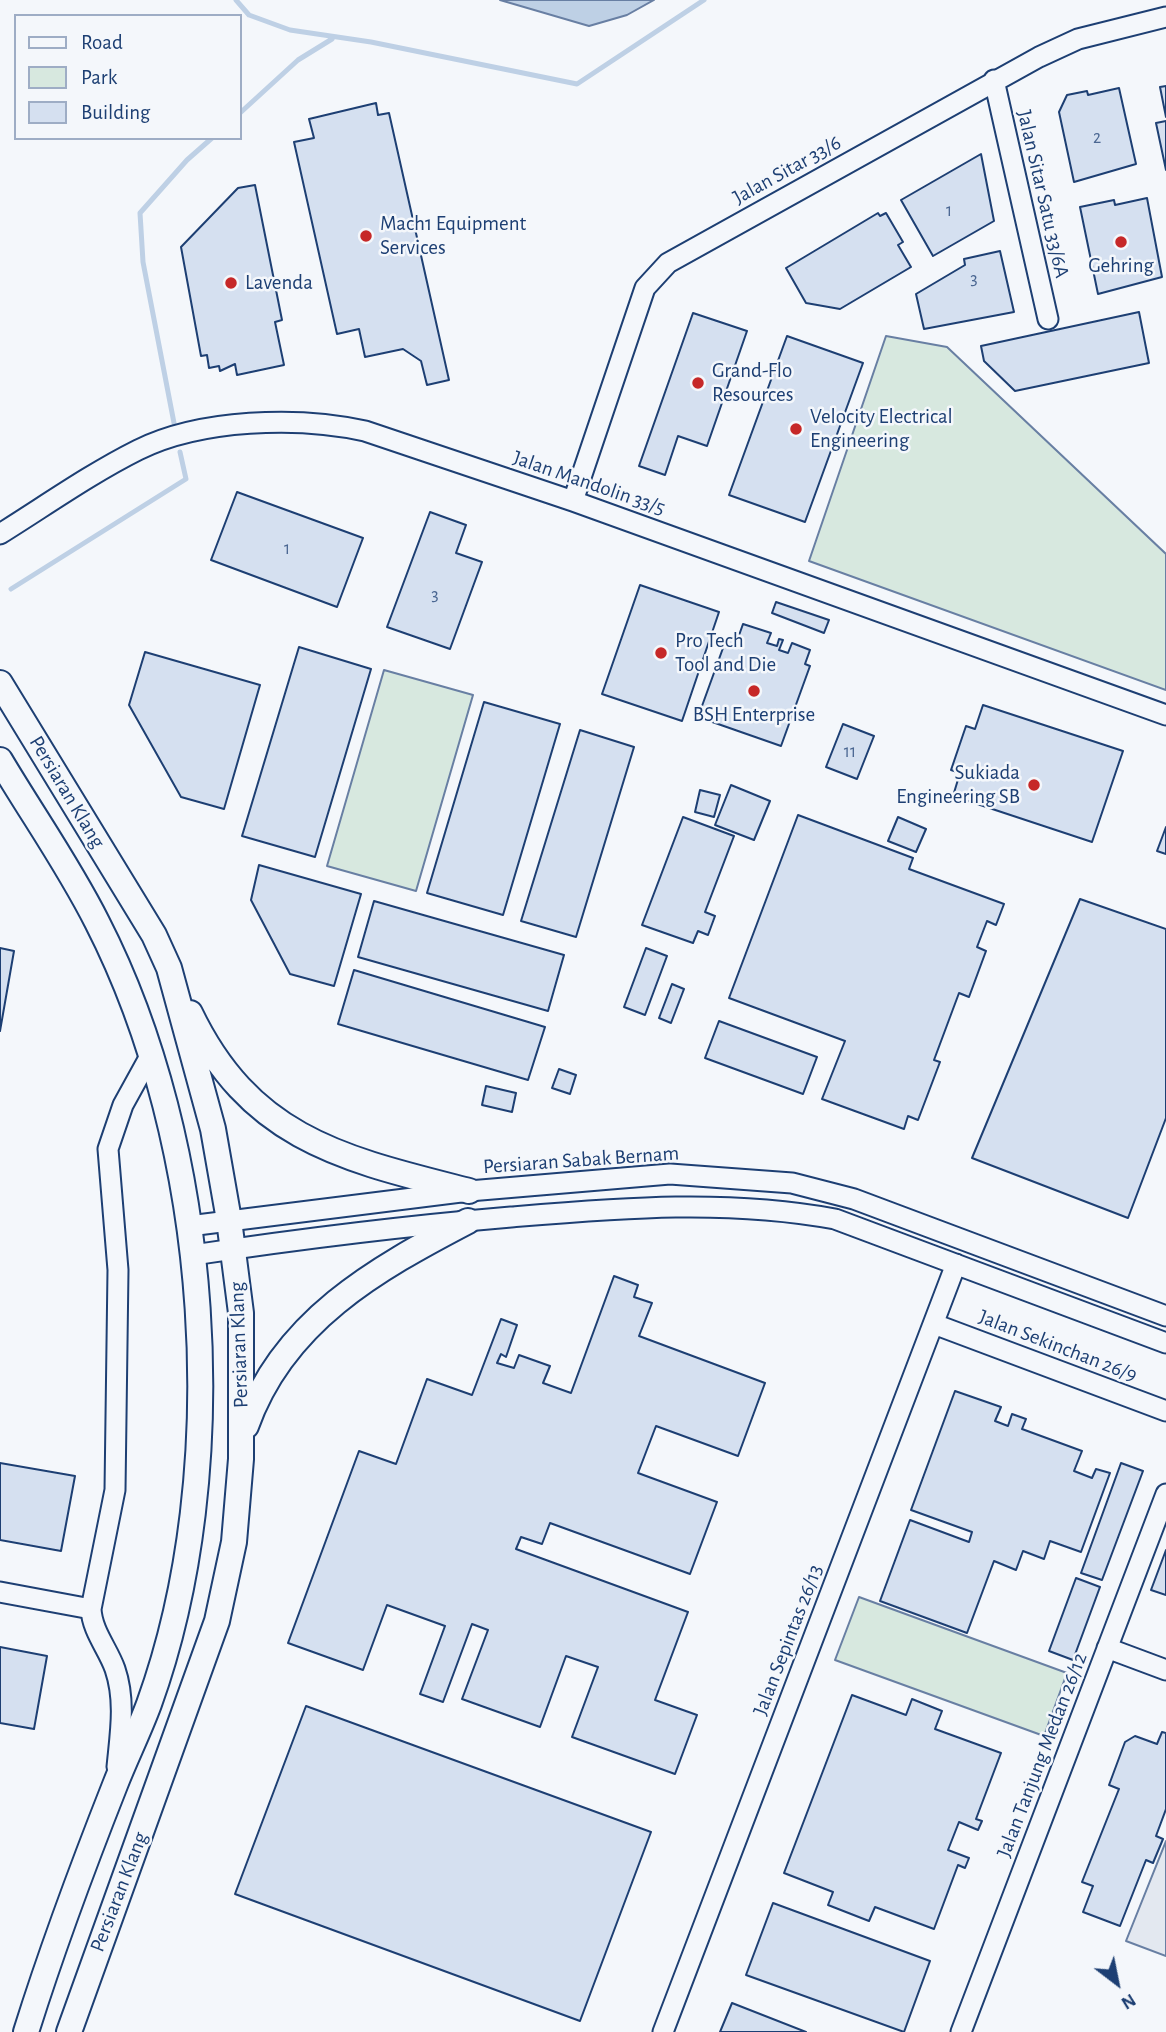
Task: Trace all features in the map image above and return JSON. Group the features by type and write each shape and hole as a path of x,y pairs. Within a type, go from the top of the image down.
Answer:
{"main road":[{"name":"Persiaran Klang","path":"0,683 154,936 169,968 213,1129 229,1220 241,1313 241,1442 234,1542 217,1621 176,1741 87,1977 71,2032"},
{"name":"Persiaran Klang","path":"0,760 97,922 150,1056 174,1137 189,1226 193,1255 201,1412 195,1495 182,1576 166,1644 149,1703 116,1782 26,2032"},
{"path":"169,968 195,1023 216,1058 242,1092 285,1129 322,1149 469,1191"},
{"path":"241,1442 256,1404 282,1359 325,1308 387,1264 468,1221"},
{"path":"14,2032 39,1990"}],"street":[{"name":"Jalan Sitar 33/6","path":"573,501 645,288 668,263 994,80 1078,39 1166,17"},
{"name":"Jalan Sitar Satu 33/6A","path":"994,80 1048,319"},
{"name":"Jalan Mandolin 33/5","path":"0,534 139,449 172,437 291,420 335,424 365,431 573,501 1166,715"},
{"path":"116,1782 122,1697 115,1668 91,1620 90,1609 115,1490 118,1270 108,1149 123,1105 150,1056"},
{"name":"Persiaran Sabak Bernam","path":"189,1226 469,1191 670,1174 792,1183 854,1199 1166,1316"},
{"path":"193,1255 468,1221 642,1206 777,1208 835,1219 1166,1343"},
{"name":"Jalan Sepintas 26/13","path":"663,2032 956,1264"},
{"name":"Jalan Sekinchan 26/9","path":"934,1324 1166,1411"},
{"name":"Jalan Tanjung Medan 26/12","path":"961,2032 1166,1494"},
{"path":"0,1592 90,1609"},
{"path":"1107,1648 1166,1670"}],"green space":[{"path":"886,336 947,347 1166,554 1166,690 809,561"},
{"path":"384,670 473,695 416,891 327,866"},
{"path":"859,1597 1067,1673 1044,1736 835,1660"}],"shaded area":[{"path":"1166,1841 1166,1956 1126,1941"}],"water":[{"path":"500,0 654,0 627,15 589,26"}],"building":[{"path":"1166,86 1166,117 1160,87"},
{"path":"1119,88 1136,164 1074,182 1059,112 1067,95 1087,91 1088,95"},
{"name":"Mach1 Equipment Services","path":"376,103 378,115 389,113 449,380 427,385 421,361 403,349 365,357 359,329 337,334 294,142 314,138 309,119"},
{"path":"1166,121 1166,170 1156,123"},
{"path":"981,154 994,221 933,256 901,200"},
{"name":"Lavenda","path":"255,185 282,320 275,322 284,365 237,375 235,364 220,371 219,366 209,368 207,355 201,356 181,247 238,188"},
{"name":"Gehring","path":"1147,198 1162,277 1098,294 1080,207 1114,200 1115,205"},
{"path":"878,213 880,216 886,213 903,242 898,245 911,267 840,309 806,303 786,268"},
{"path":"1000,251 1014,312 924,329 916,294 965,265 964,259"},
{"path":"1139,312 1149,363 1015,391 984,361 981,346"},
{"name":"Grand-Flo Resources","path":"693,313 747,331 707,446 678,436 665,475 639,466"},
{"name":"Velocity Electrical Engineering","path":"787,336 863,363 805,522 729,495"},
{"path":"237,492 363,538 337,607 211,560"},
{"path":"430,512 466,525 456,553 482,562 450,649 387,627"},
{"name":"Pro Tech Tool and Die","path":"640,585 719,612 682,721 602,694"},
{"path":"776,602 829,620 824,633 772,613"},
{"name":"BSH Enterprise","path":"743,624 771,633 767,643 777,646 779,639 783,640 779,650 788,653 792,643 810,650 805,664 810,666 781,746 698,717 727,637 737,641"},
{"path":"299,647 371,669 315,857 242,836"},
{"path":"145,652 260,685 224,809 181,797 129,705"},
{"path":"484,702 560,724 503,915 427,893"},
{"name":"Sukiada Engineering SB","path":"983,705 1123,751 1092,842 953,796 960,773 951,770 966,726 975,729"},
{"path":"843,724 874,736 857,779 826,767"},
{"path":"580,730 634,747 576,937 521,921"},
{"path":"731,785 770,801 754,840 715,825"},
{"path":"700,790 720,795 714,817 695,812"},
{"path":"798,815 913,858 909,869 1004,904 996,925 987,921 977,947 986,951 969,997 959,993 934,1060 940,1062 918,1120 908,1116 904,1129 822,1099 845,1041 729,998"},
{"path":"683,817 734,836 705,912 715,916 708,935 698,931 693,943 642,925"},
{"path":"898,817 926,829 916,852 888,841"},
{"path":"1166,827 1166,854 1157,851"},
{"path":"259,865 361,894 334,986 290,974 251,900"},
{"path":"1080,899 1166,929 1166,1118 1128,1218 972,1158"},
{"path":"374,901 564,955 548,1011 358,957"},
{"path":"0,948 14,951 0,1031"},
{"path":"646,948 667,956 645,1015 624,1007"},
{"path":"354,970 545,1027 528,1080 338,1024"},
{"path":"672,984 684,989 671,1023 659,1018"},
{"path":"719,1021 817,1057 803,1094 705,1058"},
{"path":"559,1069 576,1075 570,1094 552,1088"},
{"path":"486,1086 516,1093 512,1112 482,1105"},
{"path":"614,1276 638,1285 634,1297 652,1303 639,1336 765,1383 738,1456 656,1426 638,1473 717,1502 690,1574 550,1523 542,1544 521,1537 516,1549 688,1612 655,1700 697,1715 675,1774 572,1737 598,1667 566,1656 540,1727 462,1699 488,1630 472,1624 443,1702 420,1694 445,1626 387,1605 363,1670 288,1643 359,1451 396,1464 427,1379 472,1395 501,1319 517,1325 506,1357 501,1354 497,1363 514,1368 519,1355 550,1366 543,1383 571,1393"},
{"path":"955,1391 1001,1407 995,1421 1008,1426 1012,1414 1026,1419 1022,1429 1082,1451 1074,1471 1092,1478 1096,1469 1110,1473 1081,1552 1050,1541 1044,1559 1023,1551 1016,1570 994,1561 967,1633 880,1601 910,1520 969,1542 972,1532 911,1510"},
{"path":"0,1463 75,1476 61,1551 0,1540"},
{"path":"1121,1463 1143,1471 1102,1580 1081,1573"},
{"path":"1166,1550 1166,1595 1151,1590"},
{"path":"1076,1578 1100,1587 1073,1660 1049,1651"},
{"path":"0,1647 47,1656 34,1729 0,1723"},
{"path":"852,1695 906,1715 912,1699 942,1711 935,1729 1001,1753 976,1819 982,1821 978,1830 959,1822 948,1850 969,1858 965,1868 958,1865 934,1929 875,1907 869,1921 828,1905 833,1892 784,1873"},
{"path":"306,1706 651,1832 580,2021 235,1894"},
{"path":"1162,1732 1166,1733 1166,1809 1156,1836 1163,1839 1153,1863 1146,1860 1120,1926 1083,1912 1093,1886 1082,1882 1119,1789 1109,1785 1125,1742 1135,1736 1157,1744"},
{"path":"773,1903 930,1961 904,2032 746,1975"},
{"path":"732,2003 806,2032 720,2032"}],"waterway":[{"path":"236,0 249,15 290,30 371,42 577,84 704,0"},
{"path":"242,111 298,60 332,39"},
{"path":"174,423 143,262 140,213 187,160 210,140"},
{"path":"11,589 186,479 180,452"}],"place":[{"name":"Mach1 Equipment Services","path":"366,236"},
{"name":"Gehring","path":"1121,242"},
{"name":"Lavenda","path":"231,283"},
{"name":"Grand-Flo Resources","path":"698,383"},
{"name":"Velocity Electrical Engineering","path":"796,429"},
{"name":"Pro Tech Tool and Die","path":"661,653"},
{"name":"BSH Enterprise","path":"754,691"},
{"name":"Sukiada Engineering SB","path":"1034,785"}]}
